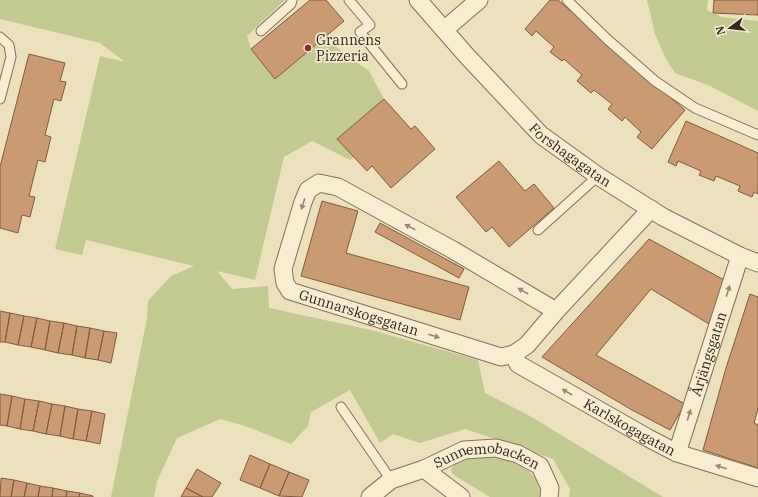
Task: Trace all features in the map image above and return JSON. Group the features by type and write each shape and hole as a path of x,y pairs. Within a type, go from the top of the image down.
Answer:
{"street":[{"name":"Forshagagatan","path":"418,0 541,135 598,176 663,217 740,256 758,263"},
{"path":"444,30 479,0"},
{"name":"Gunnarskogsgatan","path":"514,354 501,357 290,291 285,283 283,269 308,190 319,183 338,187 453,250 556,311"},
{"path":"514,354 527,344 651,209"},
{"name":"Årjängsgatan","path":"677,453 740,256"},
{"name":"Karlskogagatan","path":"514,354 518,364 677,453 758,478"},
{"name":"Sunnemobacken","path":"376,495 391,480 424,469 464,450 496,448 518,454 540,466 550,488 549,497"},
{"name":"Sunnemobacken","path":"424,469 460,497"}],"lane":[{"path":"261,31 291,4 292,0"},
{"path":"349,0 370,25 360,32 402,84"},
{"path":"567,0 656,81 695,108 758,135"},
{"path":"0,37 9,45 11,57 0,99"},
{"path":"538,230 598,176"},
{"path":"341,407 391,480"}],"green space":[{"path":"0,0 285,0 247,36 251,49 275,78 324,38 369,71 384,99 337,139 354,157 350,160 312,141 284,157 255,280 217,271 232,289 268,286 269,308 371,330 478,360 485,393 530,416 663,497 569,497 570,489 553,459 465,429 420,443 393,434 380,443 350,390 311,412 308,426 291,444 245,426 220,419 177,438 157,481 154,497 111,497 147,318 148,301 171,276 194,266 86,240 82,255 55,249 100,56 125,62 100,43 0,19"},
{"path":"647,0 708,0 707,10 722,17 758,21 758,111 710,86 675,73 666,59 655,34"},
{"path":"491,456 516,464 531,473 536,479 539,487 540,497 490,497 452,473 451,469 458,462 474,457"}],"building":[{"path":"310,0 326,0 344,21 275,79 251,49"},
{"path":"550,0 558,0 685,110 652,149 637,137 641,132 625,117 622,121 608,109 612,104 594,90 591,93 577,81 582,75 564,59 562,61 550,52 554,47 536,31 532,36 525,29"},
{"path":"714,0 758,0 758,15 713,13"},
{"path":"29,54 65,63 60,81 66,82 61,101 54,99 45,135 51,137 45,162 38,160 29,196 35,197 30,217 22,215 18,233 0,228 0,167"},
{"path":"384,99 411,129 415,126 435,149 391,188 372,166 367,171 337,139"},
{"path":"686,121 758,153 758,194 754,192 752,197 738,191 740,186 716,176 714,181 699,175 701,171 678,161 676,166 668,162"},
{"path":"499,161 525,191 534,184 554,208 509,247 492,227 486,232 456,197"},
{"path":"322,201 358,211 346,253 469,287 460,320 301,276"},
{"path":"380,223 464,269 459,278 375,232"},
{"path":"649,239 726,281 709,324 651,289 596,355 685,404 670,430 632,410 542,357"},
{"path":"750,294 758,297 758,409 754,423 758,425 758,468 703,450 726,368"},
{"path":"0,311 10,313 5,342 0,342"},
{"path":"10,313 24,316 18,345 5,342"},
{"path":"24,316 37,318 31,347 18,345"},
{"path":"37,318 50,321 45,350 31,347"},
{"path":"50,321 64,323 58,353 45,350"},
{"path":"64,323 77,326 72,355 58,353"},
{"path":"77,326 90,328 85,358 72,355"},
{"path":"90,328 104,331 98,360 85,358"},
{"path":"104,331 117,333 111,363 98,360"},
{"path":"0,394 12,396 7,426 0,425"},
{"path":"12,396 25,399 20,429 7,426"},
{"path":"25,399 39,401 33,431 20,429"},
{"path":"39,401 52,404 46,434 33,431"},
{"path":"52,404 65,406 60,436 46,434"},
{"path":"65,406 78,409 73,439 60,436"},
{"path":"78,409 92,411 86,441 73,439"},
{"path":"92,411 105,414 100,444 86,441"},
{"path":"250,455 270,464 260,488 240,480"},
{"path":"270,464 289,472 279,496 260,488"},
{"path":"197,469 221,483 212,497 203,497 186,488"},
{"path":"289,472 309,480 302,497 279,496"},
{"path":"1,478 14,480 11,497 0,497"},
{"path":"14,480 27,483 24,497 11,497"},
{"path":"27,483 40,486 38,497 24,497"},
{"path":"40,486 53,488 52,497 38,497"},
{"path":"53,488 67,491 66,497 52,497"},
{"path":"186,488 203,497 181,497"},
{"path":"67,491 80,493 79,497 66,497"},
{"path":"80,493 93,496 93,497 79,497"}],"place":[{"name":"Grannens Pizzeria","path":"308,48"}]}
